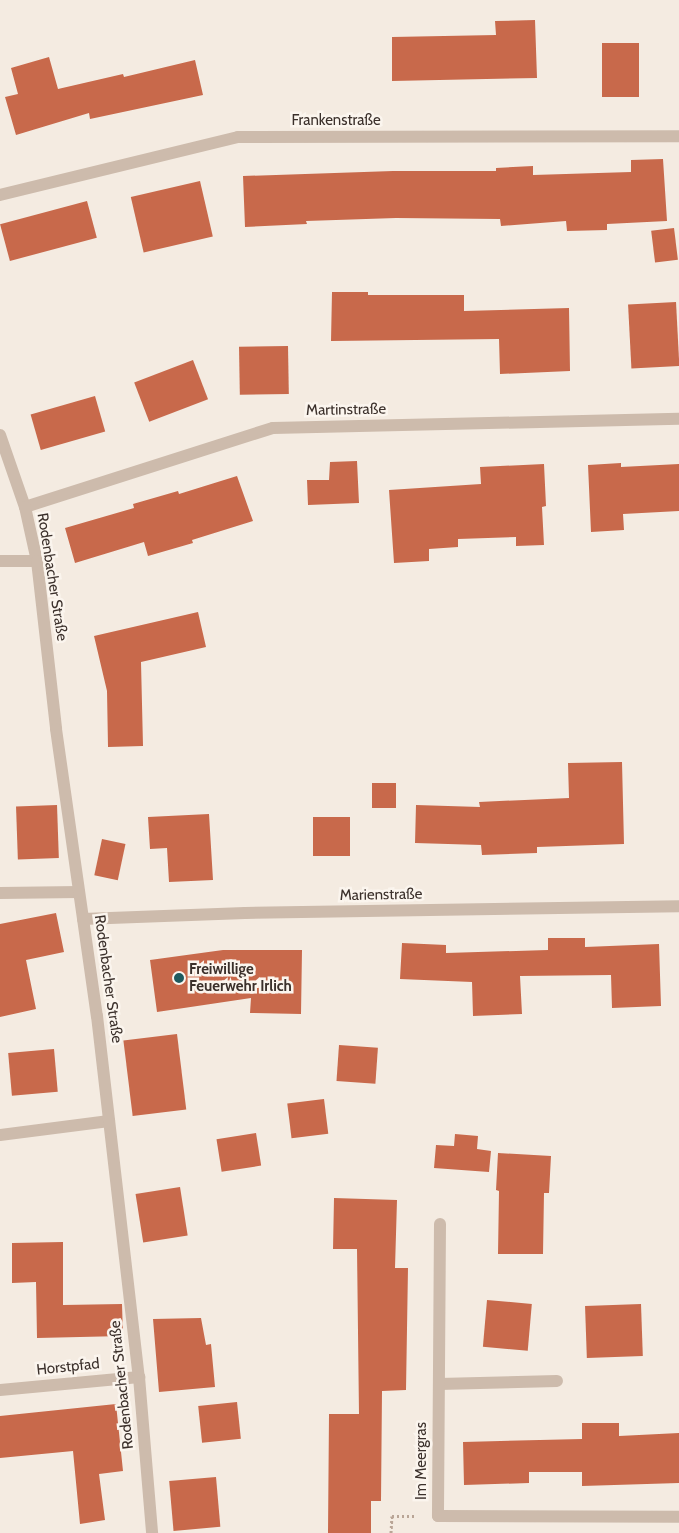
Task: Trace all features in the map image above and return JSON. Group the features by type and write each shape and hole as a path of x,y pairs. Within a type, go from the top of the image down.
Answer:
{"street":[{"name":"Frankenstraße","path":"0,194 238,137 679,136"},
{"name":"Martinstraße","path":"25,506 273,428 679,419"},
{"name":"Rodenbacher Straße","path":"0,434 25,506 36,561 56,729 109,1121 139,1377 152,1533"},
{"path":"0,561 36,561"},
{"path":"0,893 79,892"},
{"name":"Marienstraße","path":"83,919 255,913 679,906"},
{"path":"0,1135 109,1121"},
{"name":"Im Meergras","path":"440,1224 438,1516 679,1517"},
{"name":"Horstpfad","path":"0,1390 139,1377"},
{"path":"439,1384 557,1382"}],"path":[{"path":"391,1533 392,1516 438,1516"}],"building":[{"path":"535,20 537,78 392,81 392,37 496,35 495,21"},
{"path":"602,43 639,43 639,97 602,97"},
{"path":"49,57 58,89 123,74 124,77 195,60 203,95 90,119 89,113 16,135 5,97 18,94 11,68"},
{"path":"663,159 667,221 607,224 607,230 567,231 566,221 501,226 500,219 396,218 306,221 307,224 245,227 243,176 393,171 496,171 496,168 533,166 533,175 631,172 631,160"},
{"path":"200,181 213,237 144,253 131,197"},
{"path":"87,201 97,238 10,261 0,224"},
{"path":"674,228 678,260 655,263 651,231"},
{"path":"332,292 368,292 368,295 464,295 464,311 569,308 570,371 500,374 499,339 331,341"},
{"path":"676,302 679,366 631,368 628,305"},
{"path":"288,346 289,394 240,395 239,347"},
{"path":"193,360 208,399 149,422 134,383"},
{"path":"95,396 105,432 41,450 31,414"},
{"path":"357,461 359,503 308,505 307,480 329,480 330,462"},
{"path":"621,463 621,467 679,464 679,511 623,514 624,530 591,532 588,465"},
{"path":"544,464 546,506 542,507 544,545 516,546 516,537 458,539 458,547 429,549 429,561 394,563 389,490 481,484 480,467"},
{"path":"237,476 253,521 192,540 193,543 148,556 144,542 75,563 65,528 134,508 133,504 178,491 179,494"},
{"path":"198,612 206,647 141,662 143,746 108,747 107,691 94,636"},
{"path":"622,762 624,844 537,847 537,853 482,855 481,845 415,843 416,805 480,807 479,802 569,798 568,763"},
{"path":"372,783 396,783 396,808 372,808"},
{"path":"57,805 59,858 18,859 16,806"},
{"path":"209,814 213,880 169,882 167,848 150,849 148,817"},
{"path":"313,817 350,817 350,856 313,856"},
{"path":"102,839 125,844 118,880 94,875"},
{"path":"56,913 64,952 26,960 36,1009 0,1017 0,924"},
{"path":"548,938 585,938 585,947 659,944 661,1006 612,1008 611,975 520,976 522,1014 473,1016 472,982 400,979 402,943 446,945 446,953 548,950"},
{"path":"223,950 302,950 301,1014 250,1013 251,998 157,1012 150,960"},
{"path":"177,1034 186,1109 133,1116 123,1041"},
{"path":"339,1045 378,1048 375,1084 336,1081"},
{"path":"54,1049 58,1092 12,1096 8,1053"},
{"path":"324,1099 328,1134 292,1138 287,1104"},
{"path":"256,1133 261,1166 222,1172 216,1139"},
{"path":"455,1134 478,1136 477,1149 491,1151 489,1172 434,1168 436,1145 454,1146"},
{"path":"498,1153 551,1156 549,1193 544,1193 543,1254 498,1254 499,1191 496,1190"},
{"path":"180,1187 188,1235 143,1242 136,1194"},
{"path":"334,1198 397,1200 395,1268 408,1268 406,1390 382,1391 381,1501 371,1501 371,1533 328,1533 329,1414 359,1414 357,1249 333,1249"},
{"path":"63,1242 63,1305 122,1304 123,1336 37,1338 36,1282 12,1283 12,1243"},
{"path":"487,1300 532,1304 528,1351 483,1347"},
{"path":"641,1304 643,1356 587,1358 585,1306"},
{"path":"201,1318 206,1345 211,1344 215,1387 159,1392 153,1319"},
{"path":"237,1402 241,1439 202,1443 198,1406"},
{"path":"116,1404 123,1471 99,1474 105,1520 80,1524 73,1451 0,1458 0,1416"},
{"path":"582,1423 619,1423 619,1436 679,1433 679,1483 582,1486 582,1472 529,1472 529,1483 464,1485 463,1442 582,1439"},
{"path":"216,1477 220,1527 174,1531 169,1481"}],"place":[{"name":"Freiwillige Feuerwehr Irlich","path":"179,978"}]}
